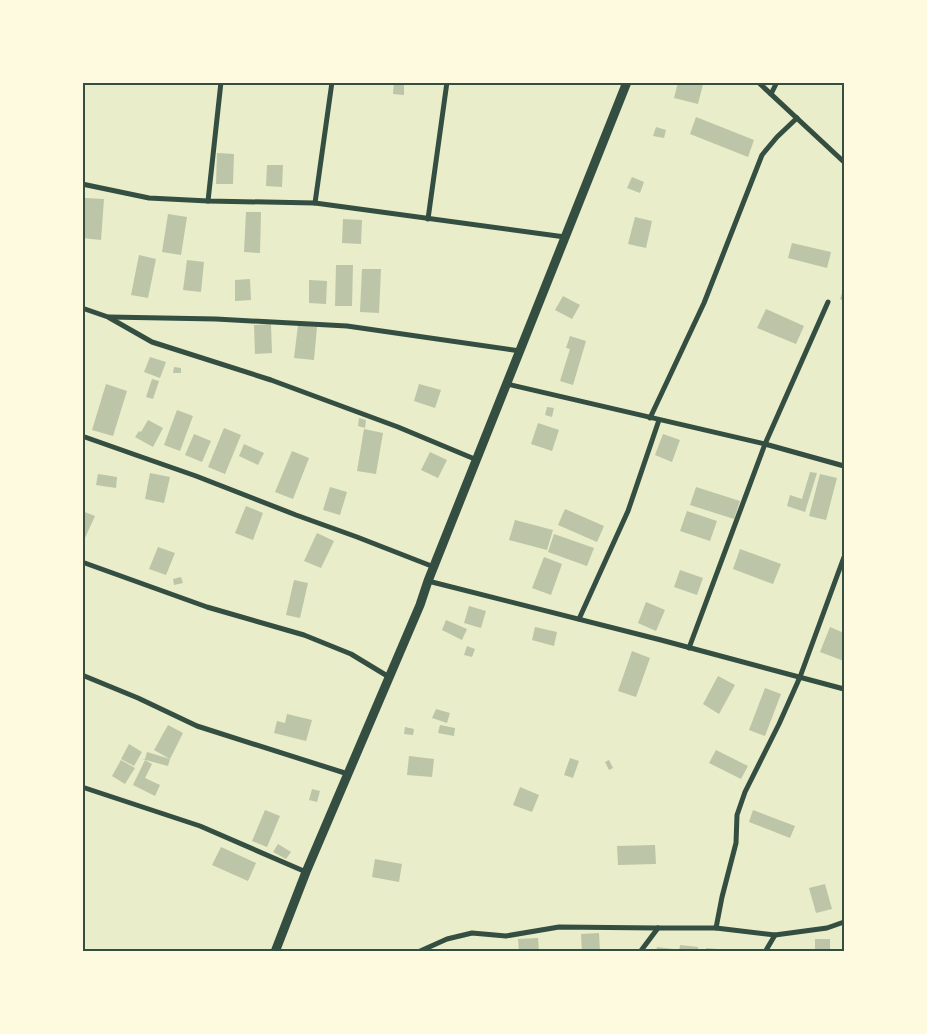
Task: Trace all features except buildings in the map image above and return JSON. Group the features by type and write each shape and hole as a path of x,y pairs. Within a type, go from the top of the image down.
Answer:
{"highway":[{"path":"275,952 306,872 420,605 627,82"}],"street":[{"path":"208,201 221,82"},
{"path":"315,203 332,82"},
{"path":"428,219 447,82"},
{"path":"758,82 844,162"},
{"path":"771,94 778,82"},
{"path":"650,418 704,303 762,155 797,118"},
{"path":"82,184 149,198 315,203 566,237"},
{"path":"689,648 765,444 828,302"},
{"path":"82,308 108,317 152,342 271,380 398,427 477,460"},
{"path":"108,317 216,319 347,326 520,352"},
{"path":"507,384 765,444 844,466"},
{"path":"579,620 628,511 659,420"},
{"path":"82,436 196,476 434,567"},
{"path":"716,928 736,843 737,815 745,792 800,677 844,557"},
{"path":"82,562 207,607 304,635 351,654 389,676"},
{"path":"428,582 844,689"},
{"path":"82,675 138,698 197,726 348,774"},
{"path":"82,787 200,826 306,872"},
{"path":"418,952 447,939 472,933 506,936 559,927 716,928 775,935 827,928 844,922"},
{"path":"640,952 658,928"},
{"path":"765,952 775,935"}]}
